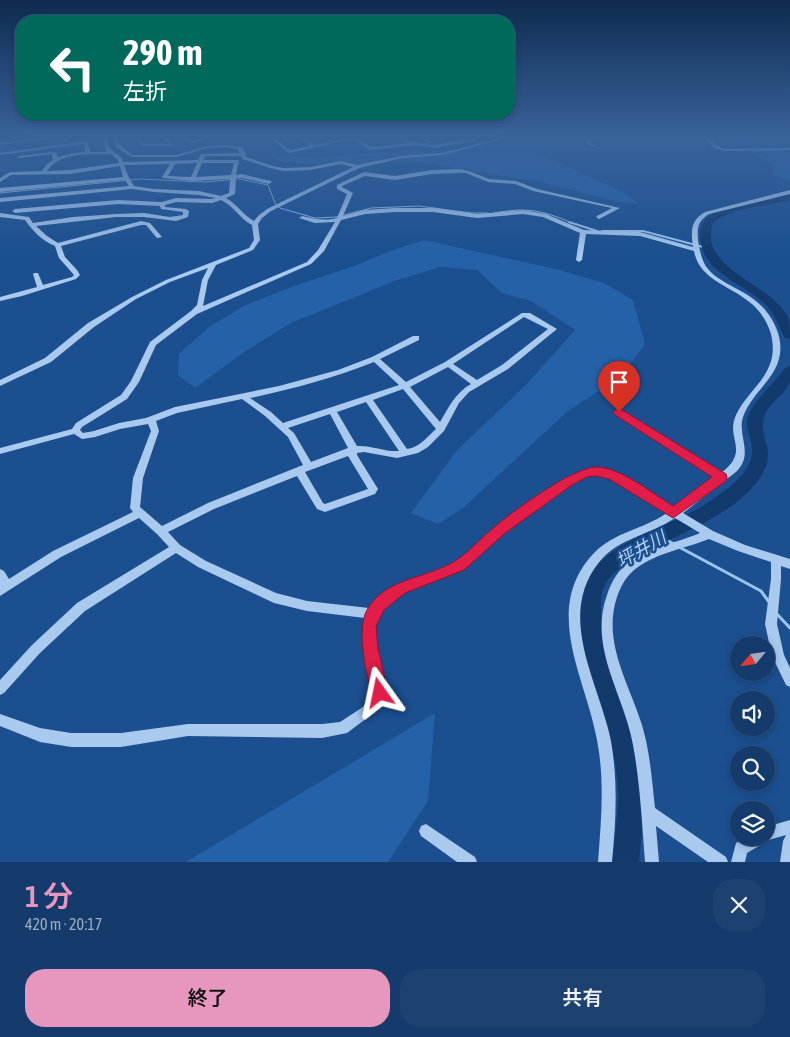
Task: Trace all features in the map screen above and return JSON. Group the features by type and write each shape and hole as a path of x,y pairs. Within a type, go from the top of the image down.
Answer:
{"street":[{"path":"26,187 31,177"},
{"path":"171,177 236,177"},
{"path":"248,177 269,182"},
{"path":"255,224 269,210 336,177"},
{"path":"0,451 75,431 79,425 124,397 135,382 153,344 195,312 309,263 321,251 340,217 350,193 339,188 340,186 355,177"},
{"path":"481,177 488,180 516,183 535,190 617,208 599,217"},
{"path":"0,190 126,178 132,187"},
{"path":"1,215 12,210 24,211 118,202 162,204 176,200 212,201 223,199 233,192 233,178"},
{"path":"0,200 132,187 155,191 192,192 223,199 233,204 243,218 255,224 259,238 251,249 168,281 134,298 91,325 48,360 0,383"},
{"path":"605,862 610,789 604,740 576,650 573,615 576,594 584,574 608,546 623,537 657,524 676,514 734,468 740,460 742,448 738,432 738,420 742,409 763,385 775,363 776,338 770,323 759,308 745,296 709,272 699,259 694,229 696,222 707,212 768,199 790,192"},
{"path":"31,225 124,215 155,216 174,220 182,218 187,213 182,210 163,208 162,204"},
{"path":"302,218 324,222 372,211 433,210 477,216 523,212 540,214 583,232 640,234 697,247"},
{"path":"1,215 26,217 31,225 50,242 58,246 130,225 146,223 159,237"},
{"path":"124,215 139,219 130,225"},
{"path":"579,260 583,232"},
{"path":"0,298 74,278 77,275 76,271 62,258 58,246"},
{"path":"195,312 200,305 204,280 213,264"},
{"path":"36,274 41,288"},
{"path":"161,531 211,506 353,450 364,449 386,454 415,451 431,442 456,400 466,390 505,366 553,329 527,315 522,316 448,364 405,386 281,427"},
{"path":"75,431 79,435 87,436 119,426 148,421 175,410 244,397 315,379 375,359 416,338"},
{"path":"375,359 405,386 441,428"},
{"path":"448,364 477,384"},
{"path":"244,397 268,414 291,435 310,467"},
{"path":"368,399 405,453"},
{"path":"299,471 320,506 325,508 370,492 373,489 352,455 353,447 332,411"},
{"path":"619,412 721,477"},
{"path":"148,421 152,422 155,431 138,478 135,508 142,512 176,548 202,564 274,598 307,606 372,614"},
{"path":"0,720 40,735 71,740 121,740 188,730 272,732 342,728 367,711 380,693 368,626 372,614 378,605 400,589 460,565 524,512 568,481 584,473 596,472 613,475 706,532 790,564"},
{"path":"0,574 4,588 58,554 142,512"},
{"path":"652,862 643,769 635,726 611,656 606,634 605,615 618,582 629,568 647,557 706,532"},
{"path":"0,688 36,649 81,607 176,548"},
{"path":"776,559 776,579 771,624 778,656 790,681"},
{"path":"648,812 721,862"},
{"path":"775,831 790,827"},
{"path":"426,831 470,862"},
{"path":"787,862 790,841"},
{"path":"738,862 741,848 745,846"}],"shaded area":[{"path":"513,177 591,177 617,189 639,204 619,202 542,182"},
{"path":"779,177 790,177 790,181"},
{"path":"424,240 556,269 604,283 633,300 645,344 622,376 568,411 463,508 438,524 411,513 457,450 526,385 575,330 531,301 502,293 477,270 441,267 397,280 291,323 244,352 195,388 178,375 179,354 210,326 248,304"},
{"path":"435,713 428,801 388,862 186,862"}],"waterway":[{"path":"0,193 141,179 204,182 239,179 268,185 275,203 280,208 315,218 336,217 371,208 419,206 471,213 488,213"},
{"name":"坪井川","path":"790,197 727,211 712,219 706,229 708,248 713,259 730,275 770,302 790,335"},
{"path":"494,213 515,210 534,211 552,215 572,223"},
{"path":"572,223 597,231"},
{"path":"602,231 643,231 707,248"},
{"name":"坪井川","path":"625,862 631,810 630,786 619,727 600,671 593,643 591,628 592,592 599,578 623,555 701,517 723,502 747,481 757,468 761,451 755,427 757,414 790,371"},
{"path":"661,537 674,544"},
{"path":"679,547 761,591 769,602"},
{"path":"776,613 790,628"}],"route":[{"path":"380,693 370,648 368,626 372,614 378,605 400,589 418,580 460,565 499,530 568,481 584,473 596,472 613,475 673,513 721,477 619,412"}]}
